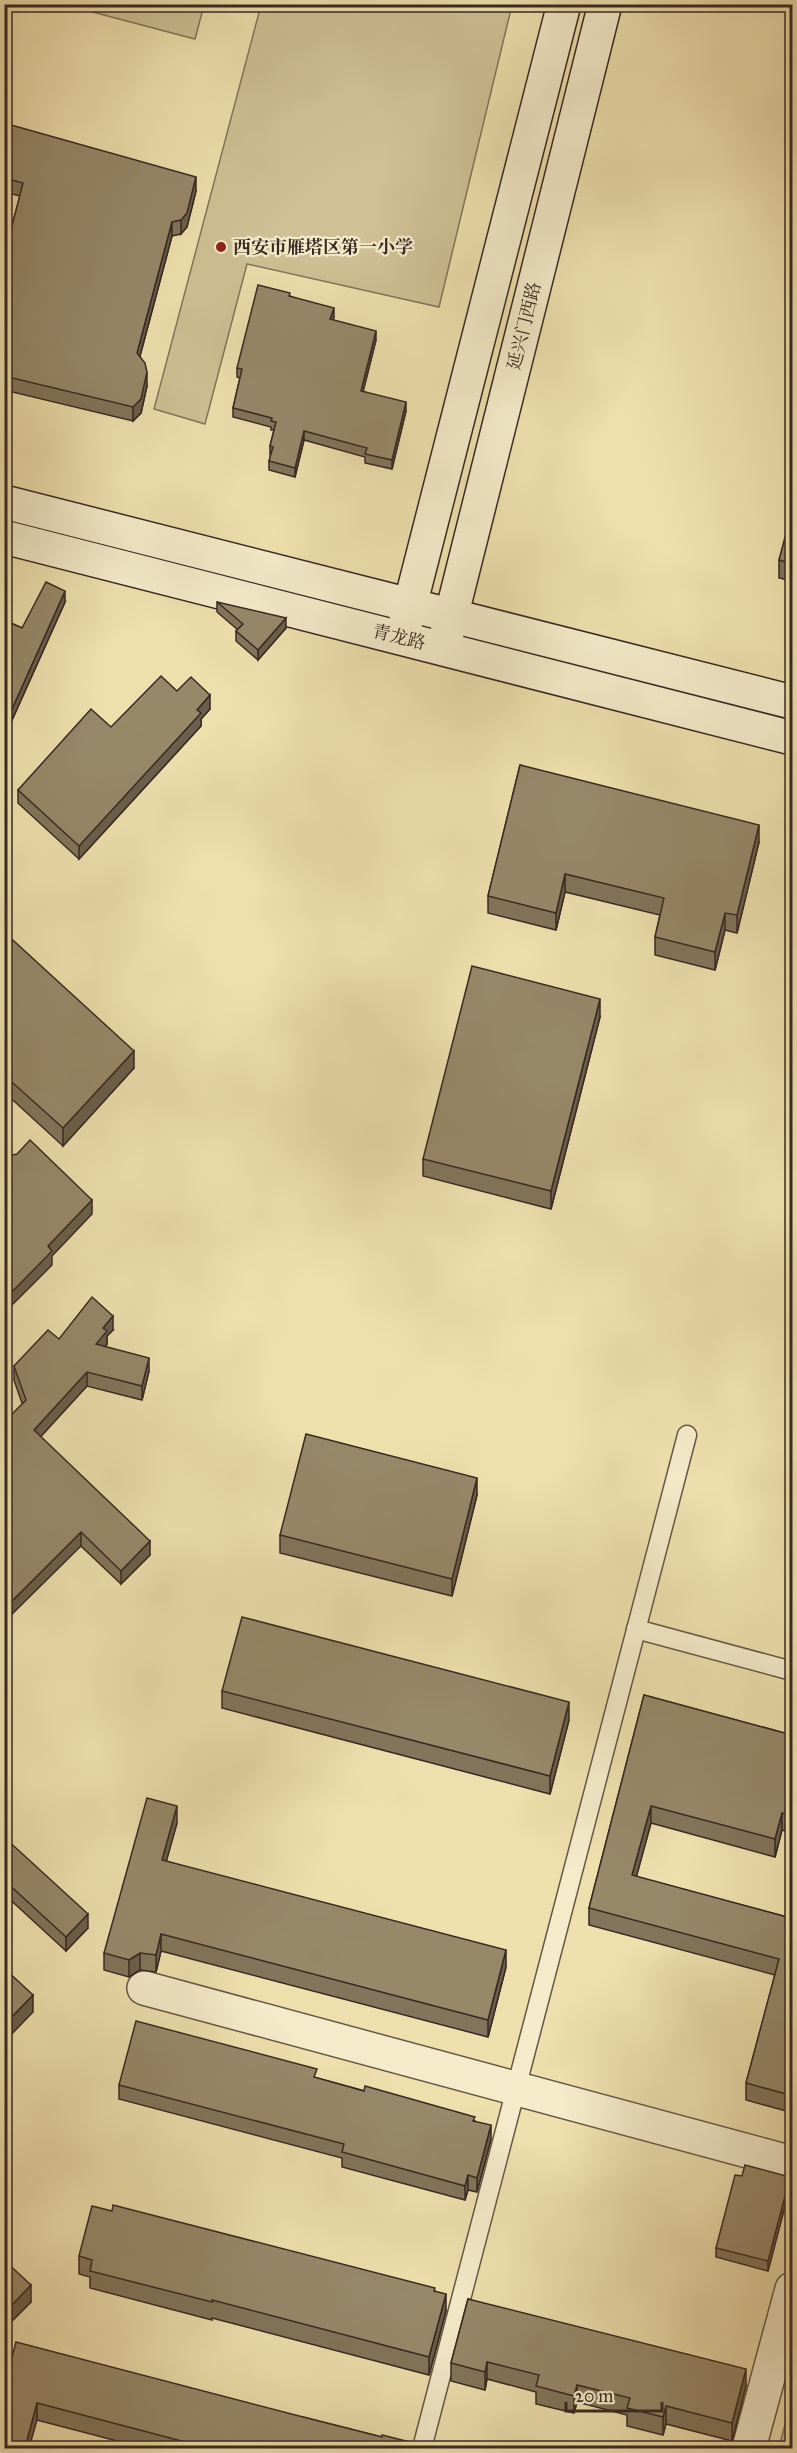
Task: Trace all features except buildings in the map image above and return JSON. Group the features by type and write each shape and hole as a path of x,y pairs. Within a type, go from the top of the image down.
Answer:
{"street":[{"path":"402,637 564,4"},
{"name":"延兴门西路","path":"443,648 605,4"},
{"name":"青龙路","path":"4,502 792,702"},
{"name":"青龙路","path":"4,537 792,738"},
{"path":"144,1988 792,2163"},
{"path":"749,2448 792,2289"}],"lane":[{"path":"422,2448 687,1435"},
{"path":"636,1629 792,1671"}],"green space":[{"path":"66,5 204,5 195,39"},
{"path":"261,5 512,5 439,307 247,264 205,424 154,409"},
{"path":"792,2397 792,2448 779,2448"}],"place":[{"name":"西安市雁塔区第一小学","path":"221,247"}]}
